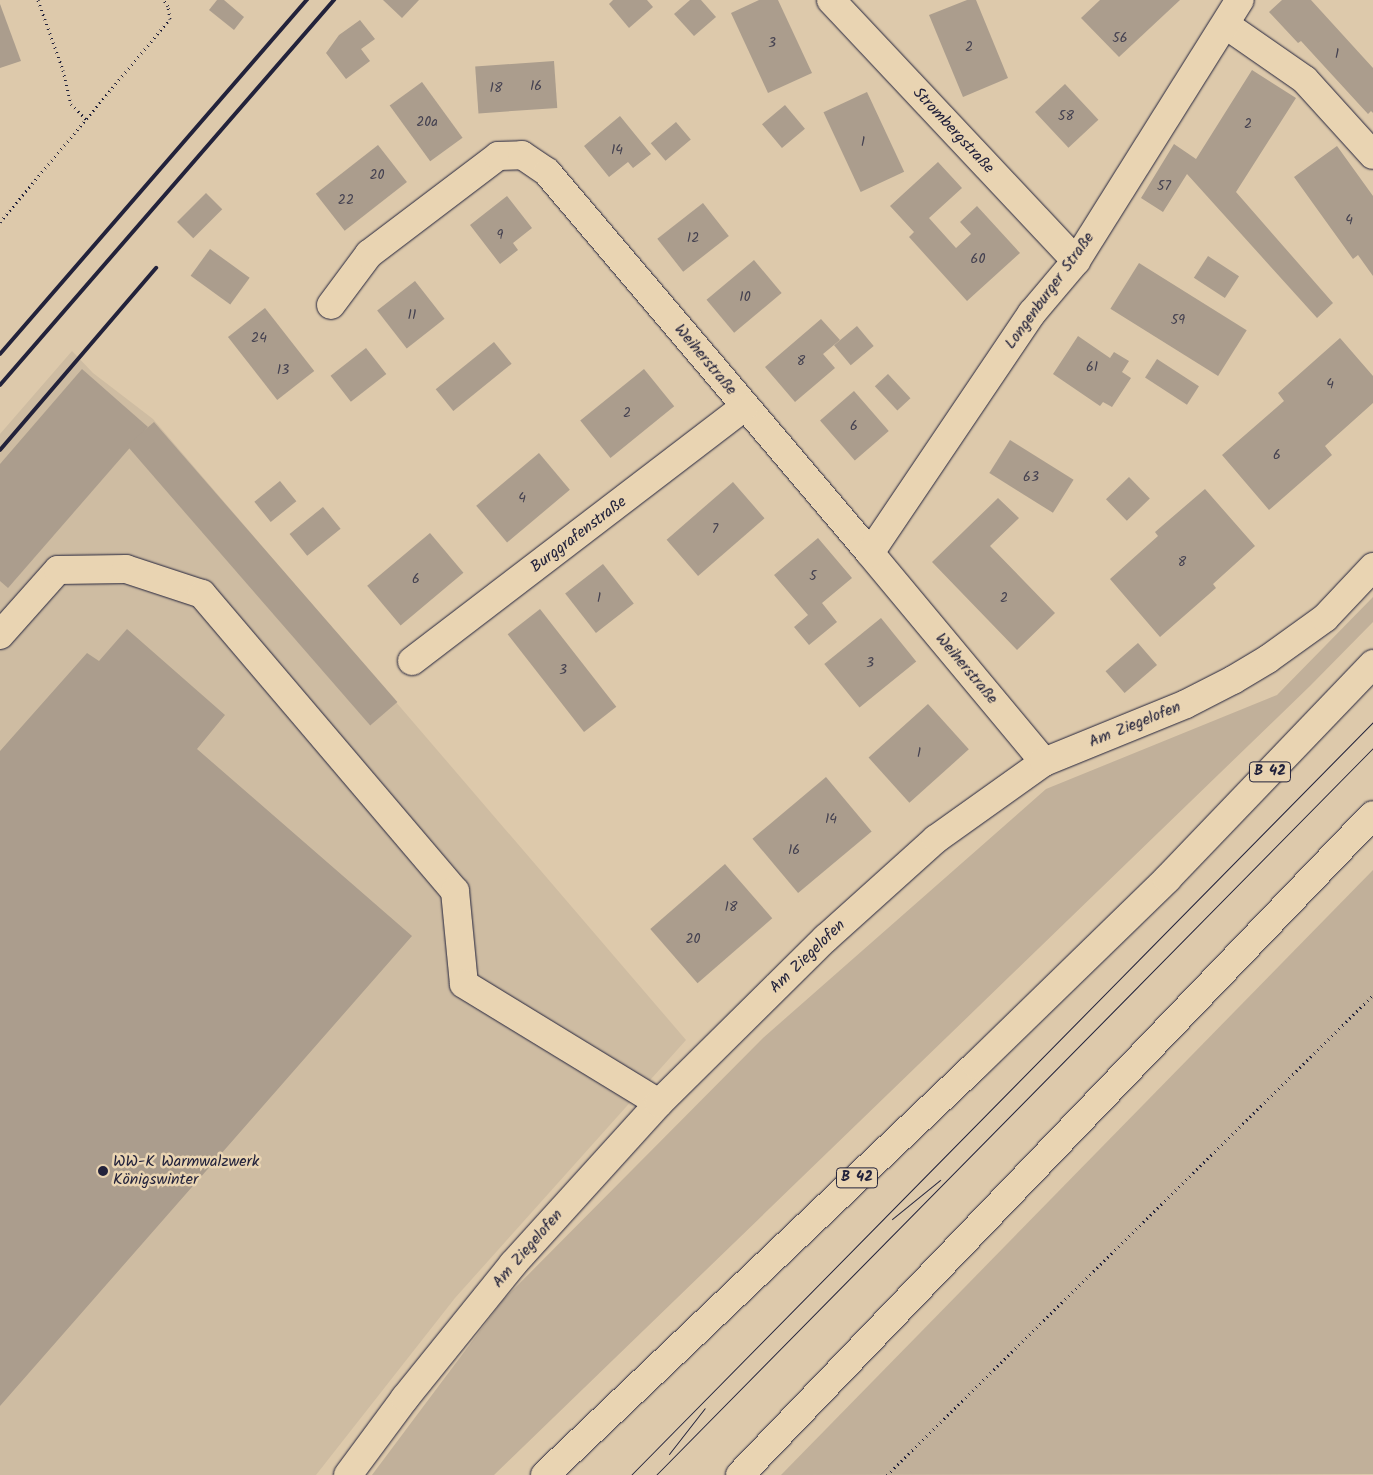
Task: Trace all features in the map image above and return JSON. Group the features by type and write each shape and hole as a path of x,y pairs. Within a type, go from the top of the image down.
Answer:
{"main road":[{"name":"Strombergstraße","path":"831,0 1076,261"},
{"name":"Longenburger Straße","path":"870,553 1032,313 1076,261 1240,0"},
{"path":"1226,25 1305,80 1373,155"},
{"name":"Weiherstraße","path":"331,305 369,254 498,156 522,155 547,172 744,407 870,553 1044,762"},
{"name":"Burggrafenstraße","path":"412,661 744,407"},
{"name":"Am Ziegelofen","path":"348,1475 405,1398 513,1264 659,1103 826,938 936,839 1044,762 1186,704 1233,680 1268,659 1325,618 1373,567"},
{"path":"0,636 58,570 126,569 202,594 455,891 464,984 659,1103"},
{"name":"B 42","path":"545,1475 976,1065 1160,886 1373,664"},
{"path":"740,1475 1373,814"}],"path":[{"path":"38,0 62,70 71,104 87,120"},
{"path":"0,222 170,19 168,6 164,0"},
{"path":"887,1475 1373,995"}],"shaded area":[{"path":"72,351 93,373 153,419 686,1040 455,1298 316,1475 0,1475 0,434"},
{"path":"1373,597 1373,622 1310,686 494,1475 372,1475 503,1300 763,1038 1046,789 1277,695"},
{"path":"1373,870 1373,1474 781,1475"}],"building":[{"path":"217,0 224,0 244,17 234,30 209,10"},
{"path":"383,0 419,0 402,18"},
{"path":"613,0 647,0 653,7 629,28 609,4"},
{"path":"690,0 701,0 716,17 694,36 674,14"},
{"path":"759,0 778,0 812,73 768,93 731,13"},
{"path":"967,0 976,0 1008,78 963,97 929,15"},
{"path":"1100,0 1180,0 1119,57 1081,18"},
{"path":"1282,0 1311,0 1373,68 1373,113 1371,111 1368,114 1301,41 1298,43 1269,12"},
{"path":"0,4 21,61 0,68"},
{"path":"360,20 375,39 361,49 370,61 346,79 326,53 339,35"},
{"path":"554,61 557,108 478,113 475,67"},
{"path":"1252,70 1296,98 1236,192 1333,303 1317,318 1187,174 1163,212 1141,198 1174,144 1196,159"},
{"path":"422,82 463,138 430,161 390,106"},
{"path":"1065,84 1098,120 1068,148 1035,112"},
{"path":"867,92 904,172 861,192 823,112"},
{"path":"785,105 805,129 782,148 762,124"},
{"path":"620,116 651,154 633,168 628,162 609,177 584,146"},
{"path":"676,122 691,140 666,161 651,143"},
{"path":"378,145 407,182 345,231 316,194"},
{"path":"1337,146 1373,196 1373,276 1358,255 1353,259 1294,177"},
{"path":"938,162 962,188 929,218 956,248 971,234 960,222 977,206 1020,253 967,301 909,237 914,232 890,206"},
{"path":"206,193 222,209 193,238 177,222"},
{"path":"507,196 532,228 513,243 518,250 500,264 470,225"},
{"path":"703,203 729,236 683,272 657,239"},
{"path":"210,249 250,278 230,304 191,276"},
{"path":"1208,256 1239,276 1225,298 1194,278"},
{"path":"754,260 782,293 734,333 707,300"},
{"path":"1139,263 1247,330 1218,376 1110,309"},
{"path":"415,281 445,319 407,348 377,311"},
{"path":"265,308 314,371 277,400 228,337"},
{"path":"821,319 840,340 823,354 835,368 795,402 765,367"},
{"path":"857,326 874,346 851,365 834,345"},
{"path":"1078,336 1110,358 1114,352 1129,361 1122,372 1131,378 1112,407 1103,402 1100,406 1053,374"},
{"path":"1340,338 1373,376 1373,403 1325,446 1332,455 1269,510 1222,455 1284,401 1278,393"},
{"path":"494,342 512,364 453,411 436,389"},
{"path":"366,348 386,374 351,402 331,376"},
{"path":"1157,359 1199,386 1187,405 1145,377"},
{"path":"82,369 148,427 8,588 0,581 0,464"},
{"path":"644,369 674,406 610,458 580,421"},
{"path":"888,374 911,398 897,410 875,386"},
{"path":"854,391 889,431 855,461 820,421"},
{"path":"154,422 397,702 370,726 127,446"},
{"path":"1010,440 1074,480 1053,513 989,473"},
{"path":"539,453 570,490 507,542 476,506"},
{"path":"1129,477 1150,499 1127,521 1106,499"},
{"path":"280,481 296,501 271,522 254,502"},
{"path":"733,482 764,518 698,576 667,540"},
{"path":"1205,489 1255,546 1213,584 1216,588 1160,637 1110,579 1158,536 1155,532"},
{"path":"998,498 1019,518 990,546 1055,613 1017,650 932,562"},
{"path":"323,507 341,529 307,556 290,534"},
{"path":"430,533 463,573 401,626 367,586"},
{"path":"818,538 852,578 822,603 837,622 809,645 794,627 808,615 774,575"},
{"path":"603,564 634,603 596,633 565,594"},
{"path":"540,609 616,707 584,732 508,634"},
{"path":"881,618 916,662 860,707 824,664"},
{"name":"WW-K Warmwalzwerk Königswinter","path":"127,629 225,715 197,749 412,936 0,1406 0,751 87,653 99,661"},
{"path":"1138,643 1157,665 1125,693 1106,671"},
{"path":"928,704 969,749 909,803 869,758"},
{"path":"826,777 872,831 798,893 752,839"},
{"path":"725,864 772,918 698,983 650,929"}],"tram line":[{"path":"631,1475 1373,722"},
{"path":"656,1475 1373,748"},
{"path":"892,1219 940,1180"},
{"path":"669,1454 705,1408"}],"railway":[{"path":"0,354 307,0"},
{"path":"0,385 334,0"},
{"path":"0,450 156,268"}],"place":[{"name":"WW-K Warmwalzwerk Königswinter","path":"103,1171"}]}
